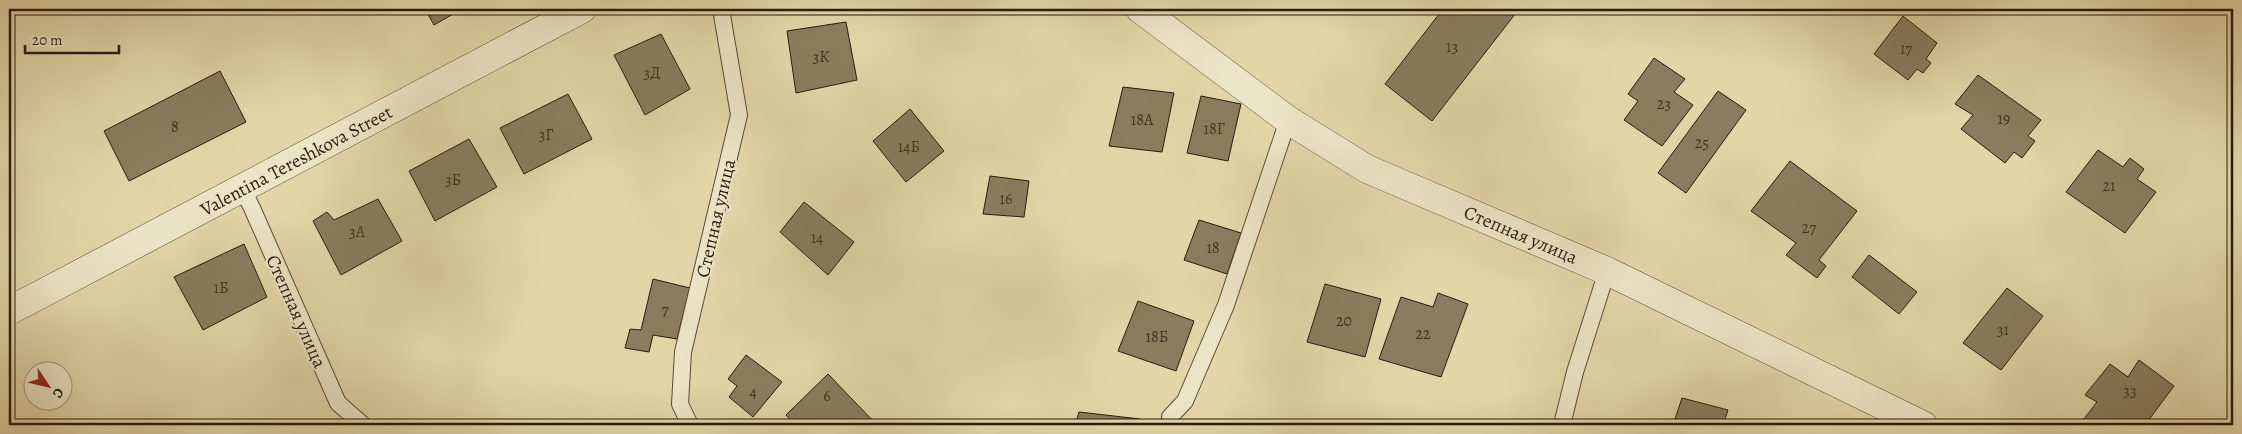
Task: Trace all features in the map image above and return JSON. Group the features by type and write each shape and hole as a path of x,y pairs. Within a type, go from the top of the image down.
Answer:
{"street":[{"name":"Valentina Tereshkova Street","path":"9,311 582,9"},
{"name":"Степная улица","path":"1140,9 1288,120 1367,169 1607,271 1923,425"}],"lane":[{"name":"Степная улица","path":"690,425 680,404 683,352 739,115 721,9"},
{"path":"1170,417 1185,401 1226,305 1288,120"},
{"name":"Степная улица","path":"242,188 338,403 363,425"},
{"path":"1562,425 1575,372 1607,271"}],"building":[{"path":"425,9 462,9 434,25"},
{"path":"1443,9 1519,9 1432,121 1385,84"},
{"path":"1903,16 1937,43 1926,59 1931,63 1923,73 1917,69 1908,80 1874,54"},
{"path":"846,22 857,80 796,93 787,31"},
{"path":"661,34 690,89 645,115 614,55"},
{"path":"1654,58 1685,79 1674,92 1693,105 1662,146 1624,120 1638,101 1628,94"},
{"path":"220,71 246,122 129,181 104,131"},
{"path":"1978,75 2041,120 2028,136 2035,141 2022,158 2014,152 2005,163 1961,129 1973,115 1955,104"},
{"path":"1123,87 1174,93 1162,152 1109,146"},
{"path":"1718,91 1746,110 1686,193 1658,173"},
{"path":"568,94 592,139 524,174 500,128"},
{"path":"1201,96 1241,104 1228,161 1187,153"},
{"path":"910,109 944,151 906,182 873,141"},
{"path":"469,139 497,187 435,221 409,171"},
{"path":"2098,150 2123,167 2130,158 2144,169 2137,179 2156,192 2125,233 2066,192"},
{"path":"1790,161 1857,211 1819,260 1826,266 1817,278 1786,255 1796,243 1751,211"},
{"path":"990,176 1029,181 1024,217 983,214"},
{"path":"378,199 402,241 341,275 313,221 327,212 334,220"},
{"path":"804,202 854,242 828,275 780,232"},
{"path":"1199,220 1241,233 1227,274 1184,260"},
{"path":"244,244 267,297 203,330 174,277"},
{"path":"1869,255 1917,292 1899,314 1852,277"},
{"path":"653,279 690,288 677,339 653,335 649,352 625,348 630,329 641,330"},
{"path":"1325,284 1381,299 1365,357 1307,342"},
{"path":"2007,288 2043,316 2001,370 1963,343"},
{"path":"1438,293 1468,304 1441,377 1379,359 1401,297 1433,307"},
{"path":"1138,301 1194,321 1176,371 1118,351"},
{"path":"746,355 782,382 753,417 729,397 737,386 728,379"},
{"path":"2139,360 2174,386 2145,425 2080,424 2097,402 2085,395 2110,364 2128,377"},
{"path":"828,374 877,425 795,425 786,415"},
{"path":"1682,398 1728,410 1723,425 1673,425"},
{"path":"1079,412 1140,419 1139,425 1075,425"}]}
